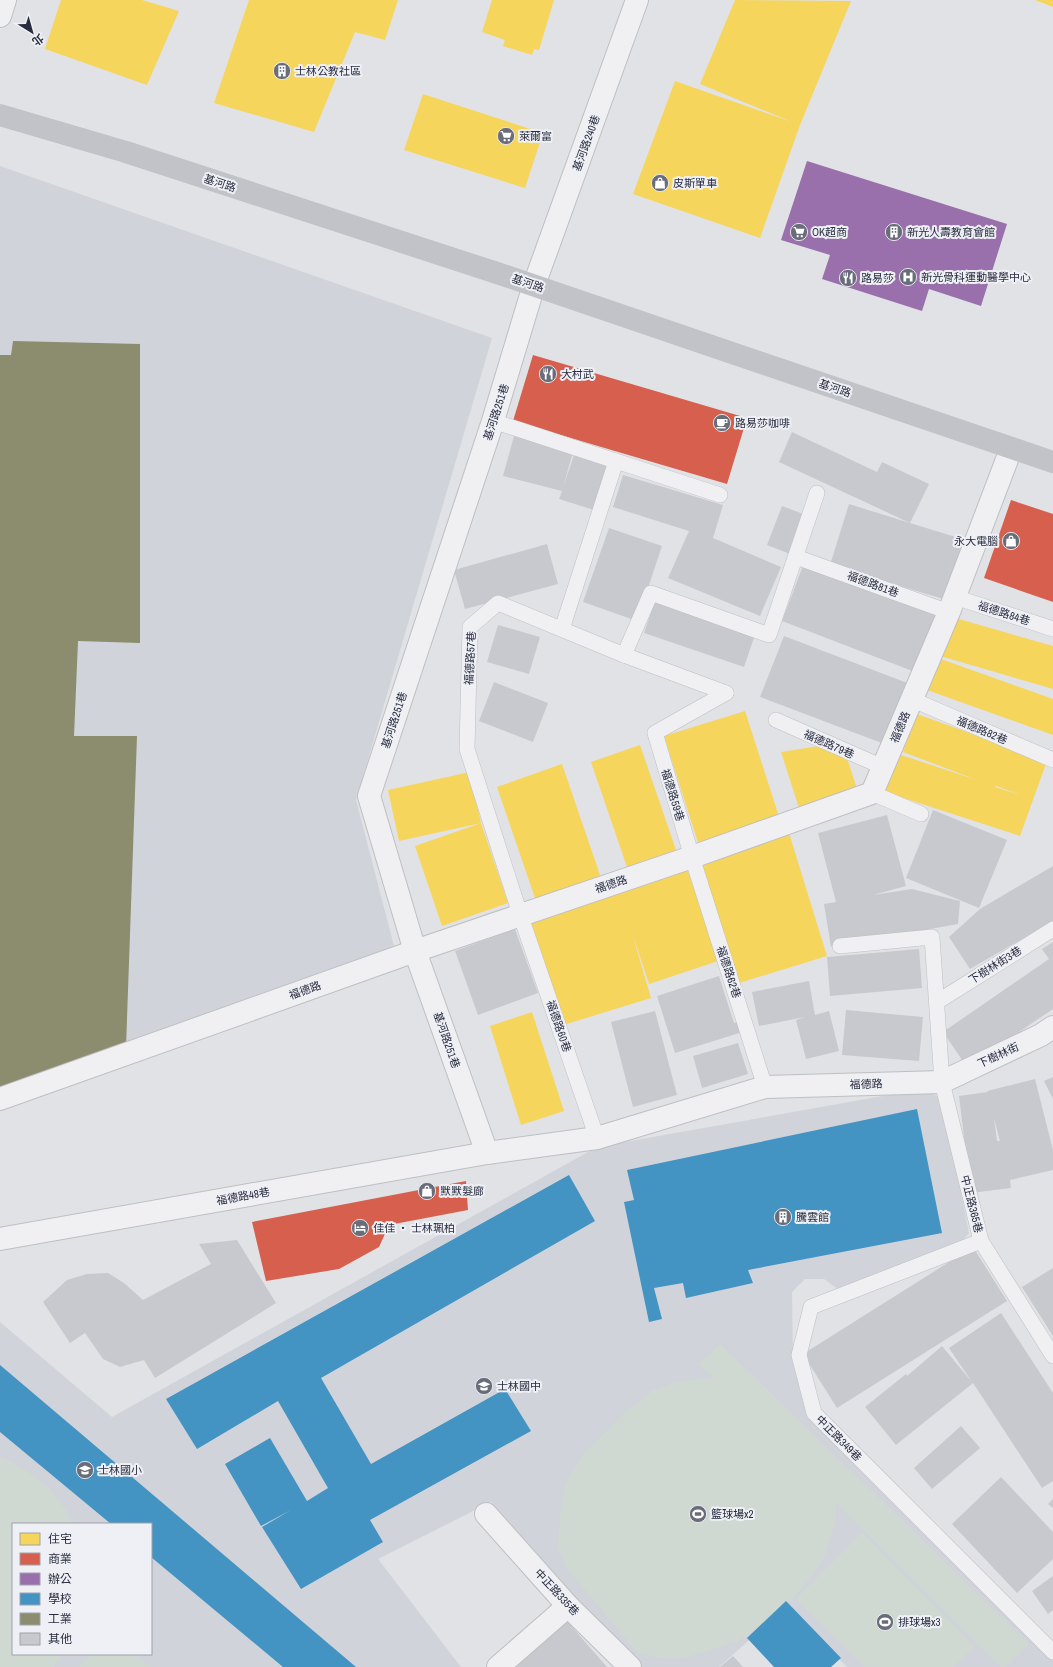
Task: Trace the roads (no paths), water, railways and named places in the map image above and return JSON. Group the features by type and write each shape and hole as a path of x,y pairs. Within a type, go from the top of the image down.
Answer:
{"street":[{"path":"0,16 5,0"},
{"name":"基河路240巷","path":"534,285 637,0"},
{"name":"基河路","path":"0,115 126,152 534,285 1011,449 1053,462"},
{"name":"基河路251巷","path":"487,1153 416,951 369,796 493,421 534,285"},
{"name":"福德路","path":"0,1099 520,914 692,857 872,793 952,604 1011,449"},
{"name":"下樹林街","path":"942,1082 1040,1035 1053,1027"},
{"name":"福德路","path":"487,1153 597,1138 765,1087 942,1082"},
{"name":"福德路48巷","path":"0,1239 487,1153"},
{"name":"中正路335巷","path":"486,1514 568,1606 630,1667"},
{"path":"498,1667 568,1606"}],"lane":[{"path":"493,421 720,496"},
{"path":"562,629 616,461"},
{"path":"624,655 651,593 769,635 817,493"},
{"name":"福德路81巷","path":"796,556 952,604"},
{"name":"福德路57巷","path":"520,914 467,749 470,627 498,604 624,655 726,693 655,733"},
{"name":"福德路84巷","path":"952,604 1053,630"},
{"name":"福德路82巷","path":"911,699 1053,760"},
{"name":"福德路79巷","path":"776,720 883,767"},
{"name":"福德路59巷","path":"655,733 692,857"},
{"path":"872,793 921,814"},
{"name":"福德路62巷","path":"692,857 765,1087"},
{"name":"福德路60巷","path":"520,914 597,1138"},
{"name":"下樹林街3巷","path":"937,1002 1053,929"},
{"name":"中正路365巷","path":"840,946 932,937 942,1082 981,1241 1053,1356"},
{"name":"中正路349巷","path":"981,1241 811,1307 799,1355 814,1413 1053,1652"}],"place":[{"name":"士林公教社區","path":"282,71"},
{"name":"萊爾富","path":"506,136"},
{"name":"皮斯單車","path":"660,183"},
{"name":"OK超商","path":"799,232"},
{"name":"新光人壽教育會館","path":"894,232"},
{"name":"新光骨科運動醫學中心","path":"908,277"},
{"name":"路易莎","path":"848,278"},
{"name":"大村武","path":"548,374"},
{"name":"路易莎咖啡","path":"722,423"},
{"name":"永大電腦","path":"1011,541"},
{"name":"默默髮廊","path":"427,1191"},
{"name":"騰雲館","path":"783,1217"},
{"name":"佳佳 ‧ 士林珮柏","path":"360,1228"},
{"name":"士林國中","path":"484,1386"},
{"name":"士林國小","path":"85,1470"},
{"name":"籃球場x2","path":"698,1514"},
{"name":"排球場x3","path":"885,1622"}]}
